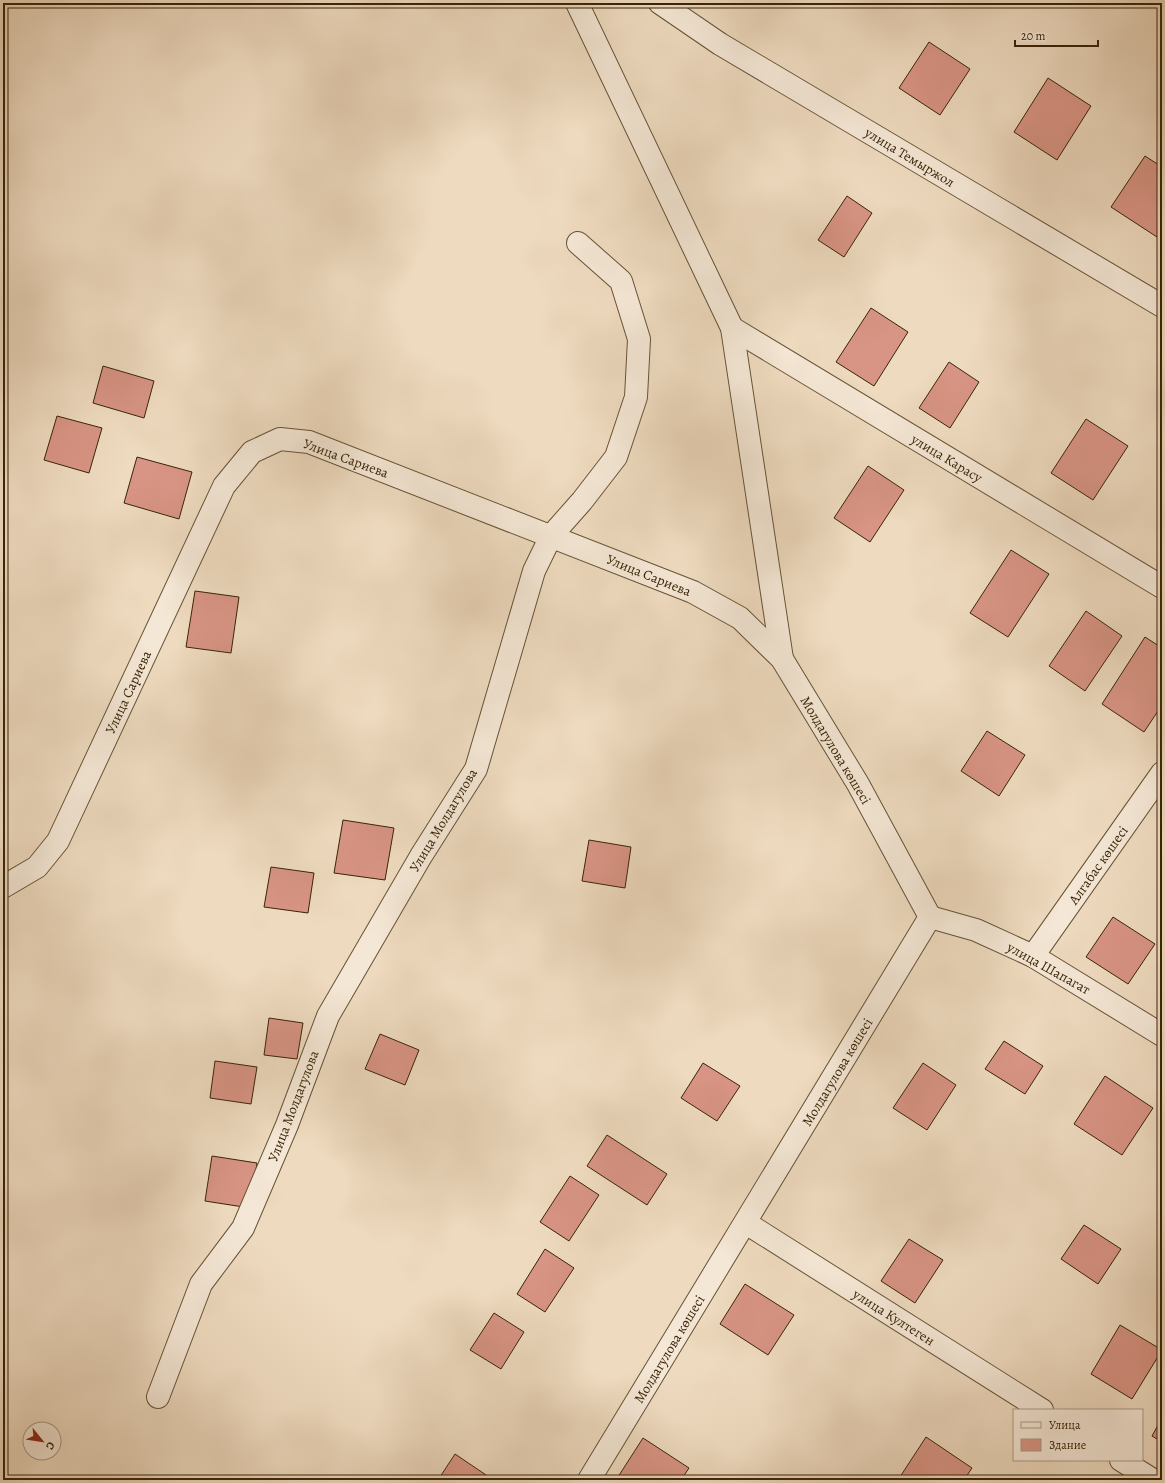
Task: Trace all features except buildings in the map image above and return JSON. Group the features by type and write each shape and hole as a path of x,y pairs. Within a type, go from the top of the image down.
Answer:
{"street":[{"path":"577,3 732,328 782,659"},
{"name":"улица Темыржол","path":"660,3 720,44 1162,306"},
{"name":"Улица Молдагулова","path":"158,1397 201,1284 243,1228 287,1125 328,1016 421,856 476,769 534,571 551,536 582,501 616,457 636,397 638,339 621,281 578,243"},
{"name":"улица Карасу","path":"732,328 1162,587"},
{"name":"Улица Сариева","path":"6,886 37,867 58,841 224,486 252,452 280,439 308,442 693,592 740,618 782,659"},
{"name":"Молдагулова көшесі","path":"589,1480 746,1224 930,917 858,784 782,659"},
{"name":"Алгабас көшесі","path":"1033,956 1162,773"},
{"name":"улица Шапагат","path":"930,917 976,930 1033,956 1162,1035"},
{"name":"улица Култеген","path":"746,1224 1040,1409"},
{"path":"1123,1461 1153,1480"}]}
